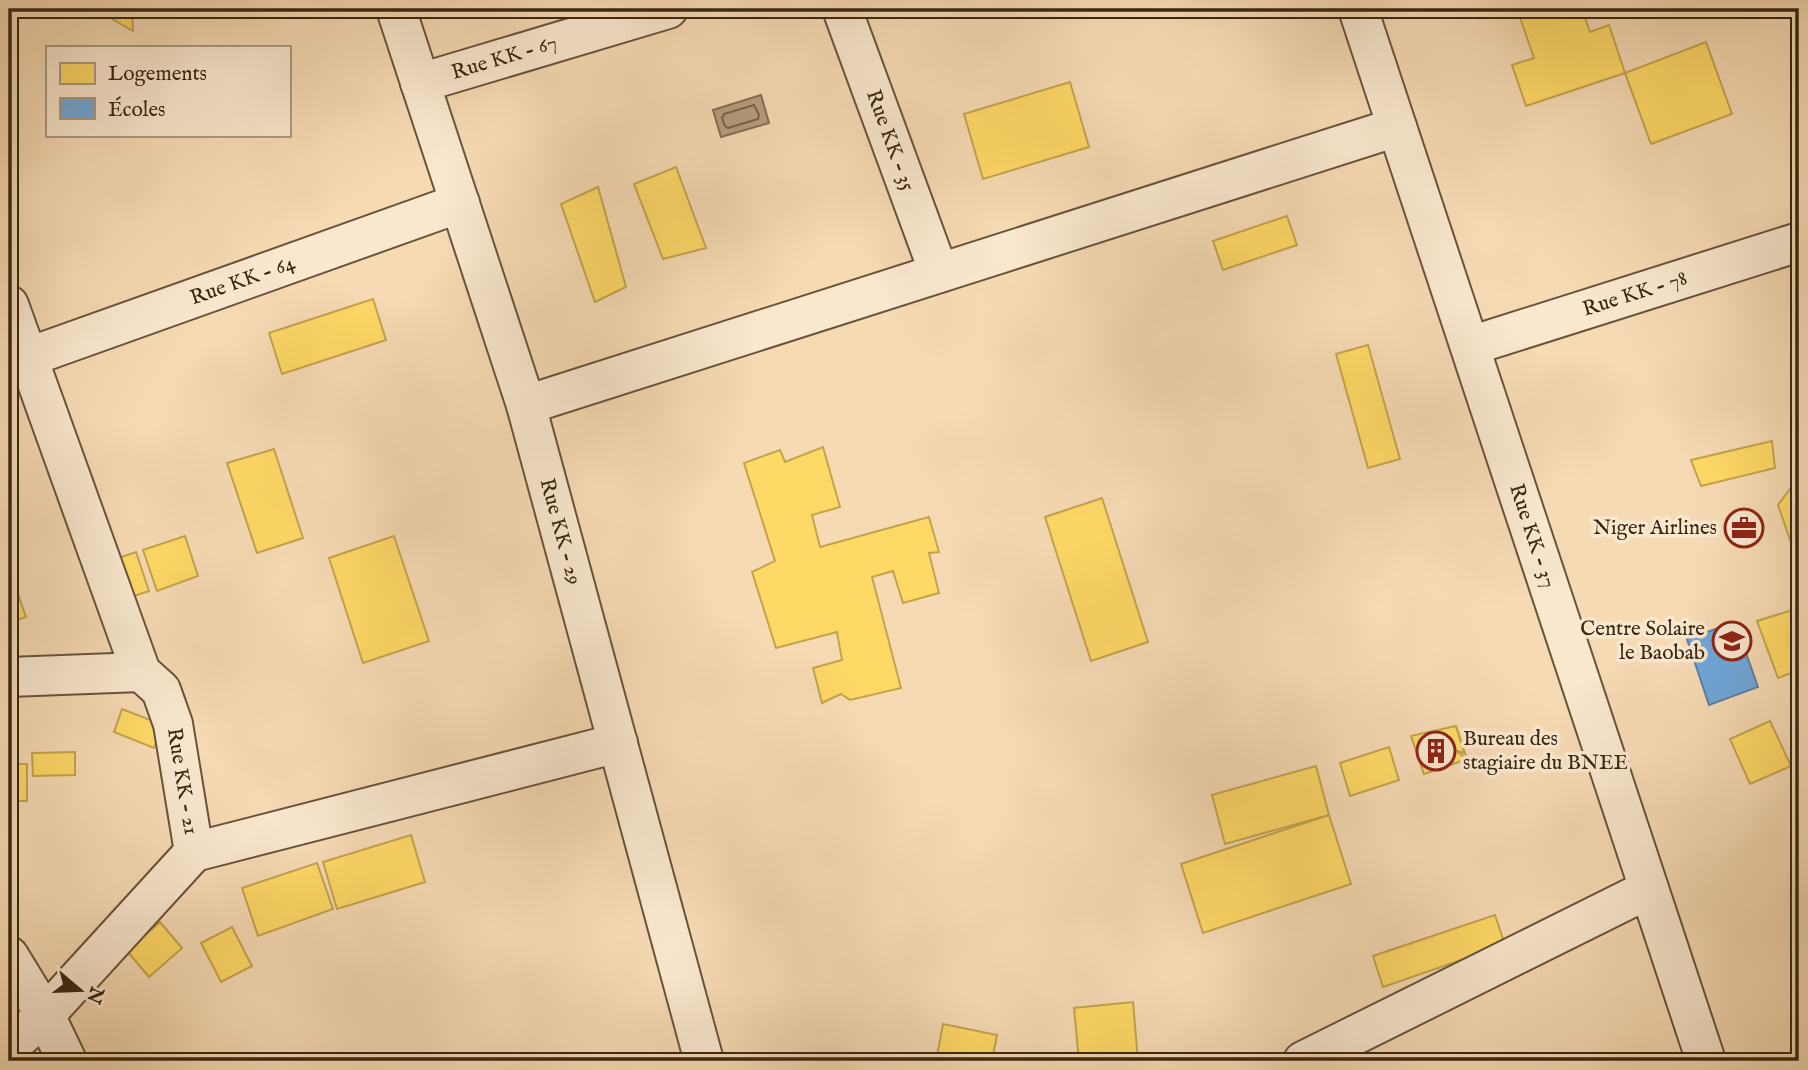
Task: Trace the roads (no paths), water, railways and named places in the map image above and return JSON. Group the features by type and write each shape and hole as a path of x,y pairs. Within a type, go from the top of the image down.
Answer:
{"street":[{"name":"Rue KK - 29","path":"396,9 526,405 704,1061"},
{"name":"Rue KK - 67","path":"421,83 668,9"},
{"name":"Rue KK - 35","path":"842,9 939,273"},
{"name":"Rue KK - 37","path":"1358,9 1706,1061"},
{"path":"526,405 1397,127"},
{"name":"Rue KK - 64","path":"17,360 460,202"},
{"name":"Rue KK - 78","path":"1470,346 1799,242"},
{"name":"Rue KK - 21","path":"9,305 17,360 141,672 160,690 173,724 194,852 618,743"},
{"path":"9,677 141,672"},
{"path":"9,1047 45,1015 194,852"},
{"path":"1303,1061 1649,889"},
{"path":"9,956 45,1015 67,1061"}],"water":[{"path":"761,95 769,123 721,137 713,110"}],"place":[{"name":"Niger Airlines","path":"1744,528"},
{"name":"Centre Solaire le Baobab","path":"1732,641"},
{"name":"Bureau des stagiaire du BNEE","path":"1436,751"}]}
